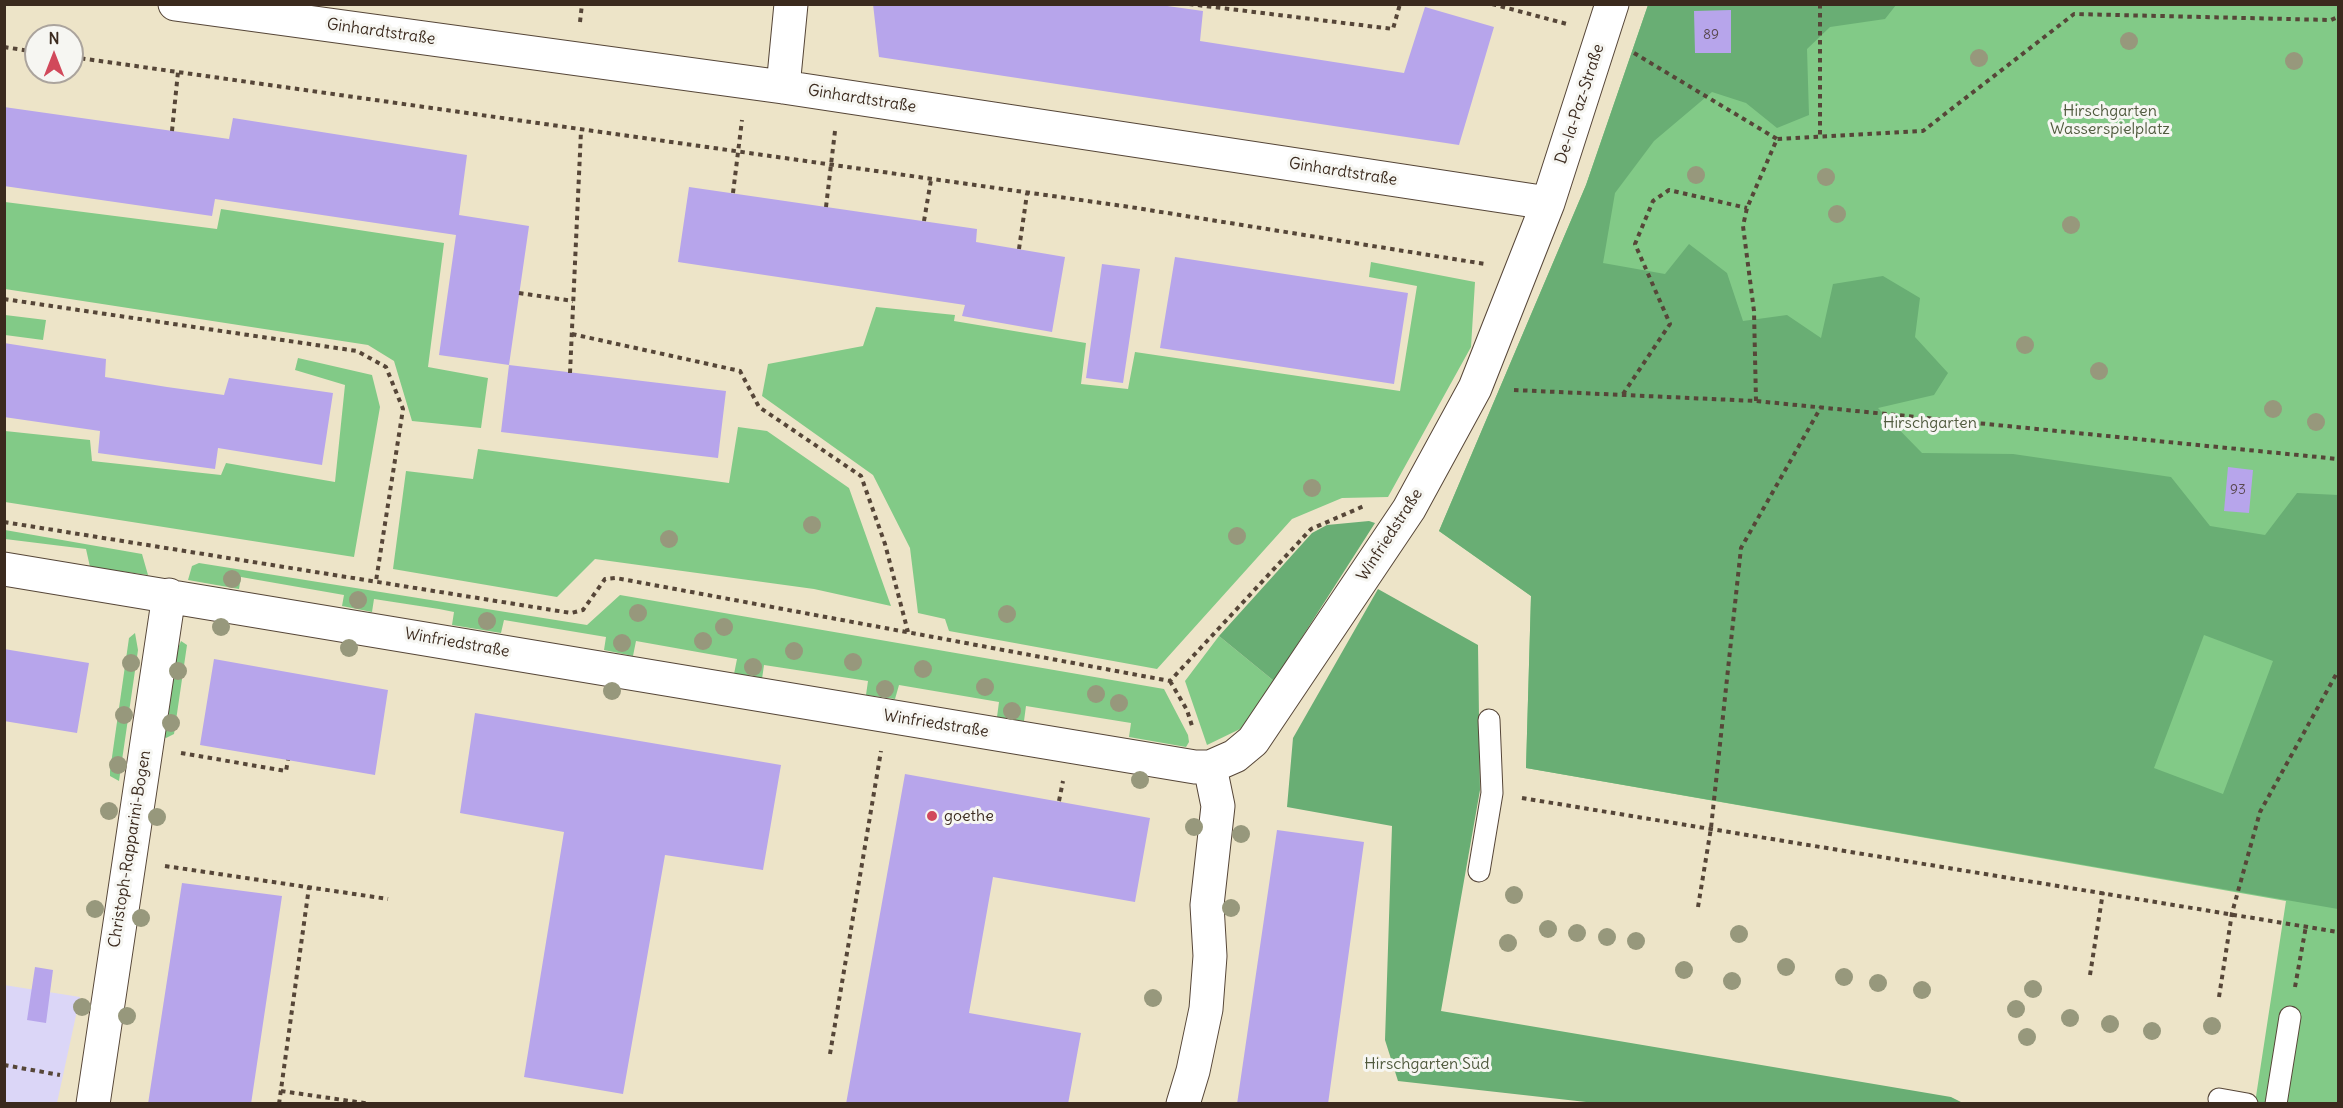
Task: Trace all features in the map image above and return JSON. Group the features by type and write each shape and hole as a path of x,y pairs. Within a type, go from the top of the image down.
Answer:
{"street":[{"name":"Ginhardtstraße","path":"175,4 783,87 1548,203"},
{"path":"783,87 791,4"},
{"name":"De-la-Paz-Straße","path":"1548,203 1607,19"},
{"name":"Winfriedstraße","path":"4,569 1203,767 1235,756 1253,741 1409,509 1474,388 1548,203"},
{"name":"Christoph-Rapparini-Bogen","path":"94,1092 169,595"},
{"path":"1183,1104 1193,1071 1206,1009 1210,956 1207,905 1218,806 1203,767"}],"lane":[{"path":"1479,871 1492,793 1489,720"},
{"path":"2276,1104 2290,1017"},
{"path":"2220,1099 2247,1104"}],"path":[{"path":"1189,4 1393,29 1400,4"},
{"path":"1492,4 1607,19 1776,140 1820,135 1923,131 2074,14 2331,20 2338,17"},
{"path":"1820,4 1820,135"},
{"path":"4,47 24,50"},
{"path":"84,59 1027,194 1521,270"},
{"path":"172,131 178,72"},
{"path":"570,373 581,131"},
{"path":"1756,401 1754,311 1743,226 1747,208 1776,140"},
{"path":"826,207 831,166"},
{"path":"924,221 931,180"},
{"path":"1622,395 1670,324 1635,244 1653,201 1669,190 1747,208"},
{"path":"1019,249 1027,194"},
{"path":"519,293 573,302"},
{"path":"4,299 357,351 386,367 403,409 376,581"},
{"path":"572,334 740,371 759,407 861,476 885,544 908,632"},
{"path":"1474,388 1756,401 2338,459"},
{"path":"1698,907 1710,828 1741,548 1821,407"},
{"path":"1170,681 1311,529 1364,506 1409,509"},
{"path":"4,522 571,613 583,610 605,579 616,578 1170,681 1187,710 1203,767"},
{"path":"2219,997 2232,913 2260,812 2338,671"},
{"path":"830,1054 881,750"},
{"path":"180,753 286,771 288,760"},
{"path":"1059,801 1063,781"},
{"path":"1492,793 2338,932"},
{"path":"164,866 388,899"},
{"path":"279,1104 309,887"},
{"path":"2090,975 2103,892"},
{"path":"2290,1017 2306,926"},
{"path":"4,1065 94,1092"},
{"path":"281,1091 371,1104"}],"shaded area":[{"path":"4,985 80,997 57,1103 5,1103"}],"green space":[{"name":"Hirschgarten","path":"1648,5 2338,5 2338,1103 2255,1103 2286,901 1526,768 1531,596 1439,531 1586,185"},
{"path":"1648,5 1896,5 1885,19 1830,27 1807,49 1809,115 1777,128 1746,103 1712,92 1654,141 1615,193 1603,263 1665,274 1689,244 1727,273 1743,321 1787,315 1821,338 1833,284 1883,276 1920,298 1915,337 1948,373 1934,395 1878,408 1922,453 2013,454 2171,477 2210,526 2265,535 2297,493 2338,495 2338,909 1526,768 1531,596 1439,531 1586,185","holes":["2204,635 2273,661 2223,794 2154,768"]},
{"path":"5,202 217,229 221,209 444,243 428,367 488,378 481,428 412,421 394,361 368,345 5,289"},
{"path":"1371,262 1475,282 1471,347 1388,497 1342,498 1292,519 1157,669 949,631 945,619 918,613 910,548 873,475 762,396 768,364 863,346 876,307 955,315 954,321 1086,343 1081,384 1128,389 1135,352 1400,391 1417,286 1369,277"},
{"path":"5,315 46,320 43,340 5,335"},
{"path":"298,358 372,375 380,407 354,557 5,502 5,431 90,440 92,461 221,475 226,463 335,482 345,385 295,370"},
{"path":"738,427 767,431 849,488 891,606 814,589 595,559 557,597 393,569 406,471 473,479 478,449 729,483"},
{"path":"1369,521 1375,523 1274,681 1219,636 1312,533 1327,525"},
{"path":"5,530 142,554 148,575 90,567 86,549 5,539"},
{"path":"199,563 587,625 620,595 1164,689 1188,735 1189,742 1186,747 1129,737 1131,723 1026,706 1024,721 997,717 999,702 899,685 895,699 866,695 868,681 764,665 762,679 734,674 737,659 636,641 633,656 604,650 606,637 504,620 501,633 452,625 454,612 439,609 374,599 372,612 342,606 344,595 241,577 239,589 188,580 192,566"},
{"name":"Hirschgarten Süd","path":"1378,589 1478,645 1480,790 1441,1011 1951,1097 1963,1103 1604,1104 1398,1081 1385,1040 1392,826 1287,807 1293,738"},
{"path":"135,633 138,650 119,781 110,776 110,771 129,638"},
{"path":"1219,636 1274,681 1252,718 1240,729 1207,745 1185,681"},
{"path":"181,641 187,645 174,734 166,738 162,735 176,653"}],"building":[{"path":"873,4 1153,4 1203,11 1200,41 1404,73 1425,7 1494,27 1459,145 879,57"},
{"path":"1731,10 1731,53 1695,53 1694,11"},
{"path":"4,107 229,139 233,118 467,155 459,215 529,226 509,365 439,355 456,235 215,199 212,216 4,186"},
{"path":"689,187 977,229 976,242 1065,257 1052,332 962,316 965,305 678,262"},
{"path":"1175,257 1408,293 1394,384 1160,348"},
{"path":"1102,264 1140,269 1123,383 1086,378"},
{"path":"4,343 106,359 105,377 167,387 224,395 229,378 333,393 322,465 218,448 215,469 98,453 100,431 4,417"},
{"path":"509,365 726,391 718,458 501,432"},
{"path":"2228,467 2253,470 2249,513 2224,511"},
{"path":"4,649 89,663 77,733 4,721"},
{"path":"214,659 388,690 375,775 200,745"},
{"path":"475,713 781,765 763,870 665,855 623,1094 524,1077 564,832 460,813"},
{"path":"905,774 1150,818 1135,902 993,877 969,1013 1081,1033 1068,1104 846,1104"},
{"path":"1277,830 1364,842 1328,1104 1237,1104"},
{"path":"182,883 282,896 251,1104 148,1104"},
{"path":"35,967 53,970 46,1023 27,1020"}],"place":[{"name":"goethe","path":"932,816"}],"park label":[{"name":"Hirschgarten Wasserspielplatz","path":"2110,120"}]}
